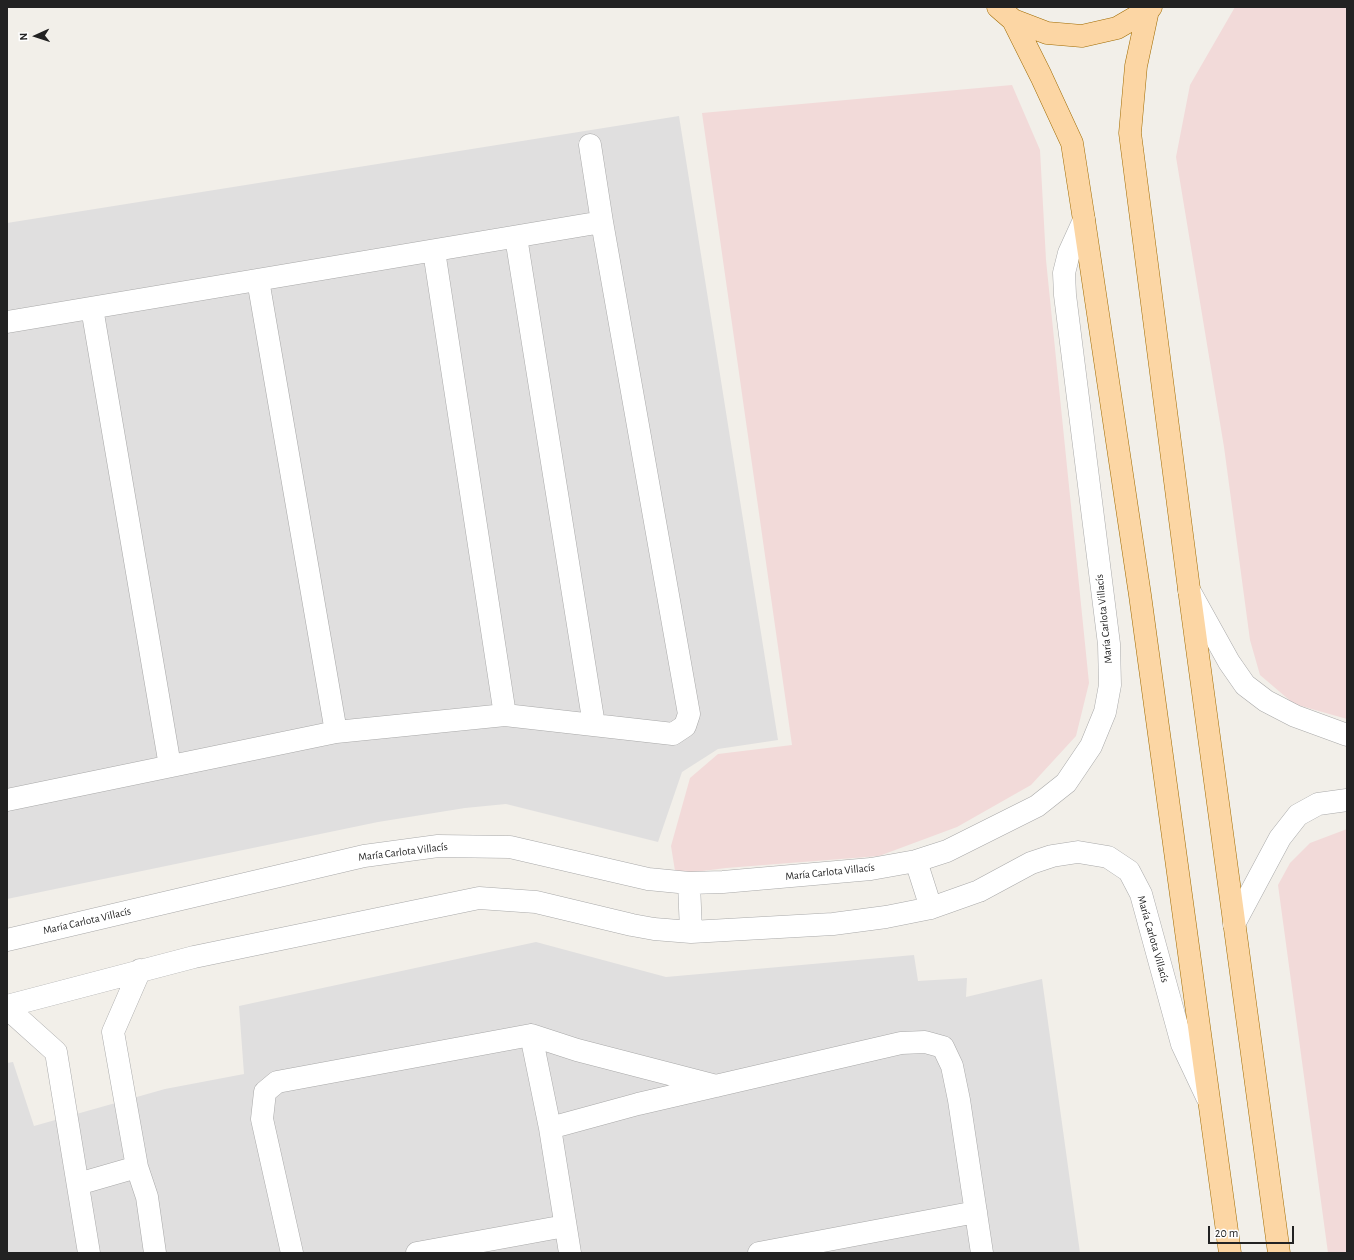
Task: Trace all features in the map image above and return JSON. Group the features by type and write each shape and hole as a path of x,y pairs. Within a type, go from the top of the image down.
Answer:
{"main road":[{"path":"1006,13 1047,33 1082,36 1117,28 1149,8"},
{"path":"1149,8 1136,66 1130,133 1189,589 1279,1253"},
{"path":"1006,13 1041,76 1072,143 1138,588 1230,1253"}],"street":[{"path":"7,800 336,732 505,715 673,734 685,726 689,714 602,222 590,145"},
{"name":"María Carlota Villacís","path":"7,940 364,856 438,846 510,847 648,879 690,882 723,882 871,869 916,861 947,851 1037,806 1066,783 1091,746 1105,712 1110,685 1109,644 1065,295 1064,273 1068,253 1084,220"},
{"path":"7,322 602,222"},
{"path":"516,237 594,725"},
{"path":"434,251 505,715"},
{"path":"258,280 336,732"},
{"path":"92,308 170,766"},
{"path":"1189,589 1229,662 1245,685 1266,701 1295,716 1347,735"},
{"path":"1234,924 1280,838 1298,815 1318,804 1347,800"},
{"name":"María Carlota Villacís","path":"7,1007 140,970 194,957 479,898 536,902 632,925 654,929 691,932 833,924 886,917 931,908 979,891 1031,863 1052,856 1078,852 1108,857 1129,871 1141,894 1182,1044 1209,1100"},
{"path":"916,861 931,908"},
{"path":"690,882 691,932"},
{"path":"140,970 113,1032 137,1167 147,1197 155,1253"},
{"path":"7,1007 56,1052 89,1253"},
{"path":"292,1253 262,1119 265,1092 277,1082 531,1035 576,1050 716,1086"},
{"path":"531,1035 550,1128 570,1253"},
{"path":"550,1128 630,1105 901,1043 925,1042 943,1047 952,1066 960,1100 982,1253"},
{"path":"78,1184 137,1167"},
{"path":"759,1253 976,1212"},
{"path":"417,1253 565,1226"}],"shaded area":[{"path":"1235,7 1347,7 1347,719 1294,704 1260,675 1250,640 1224,447 1176,157 1190,85"},
{"path":"1012,85 1040,150 1046,260 1089,683 1076,736 1031,785 957,827 879,856 726,868 687,873 675,871 671,846 690,778 718,754 792,745 702,113"},
{"path":"679,116 778,740 718,749 682,772 658,842 506,804 465,808 378,822 7,899 7,223"},
{"path":"1347,829 1347,1253 1328,1253 1278,885 1290,863 1310,843"},
{"path":"536,942 666,977 914,955 918,981 967,978 966,997 1042,979 1080,1253 7,1253 7,1063 13,1062 34,1126 165,1089 244,1074 239,1006"}]}
